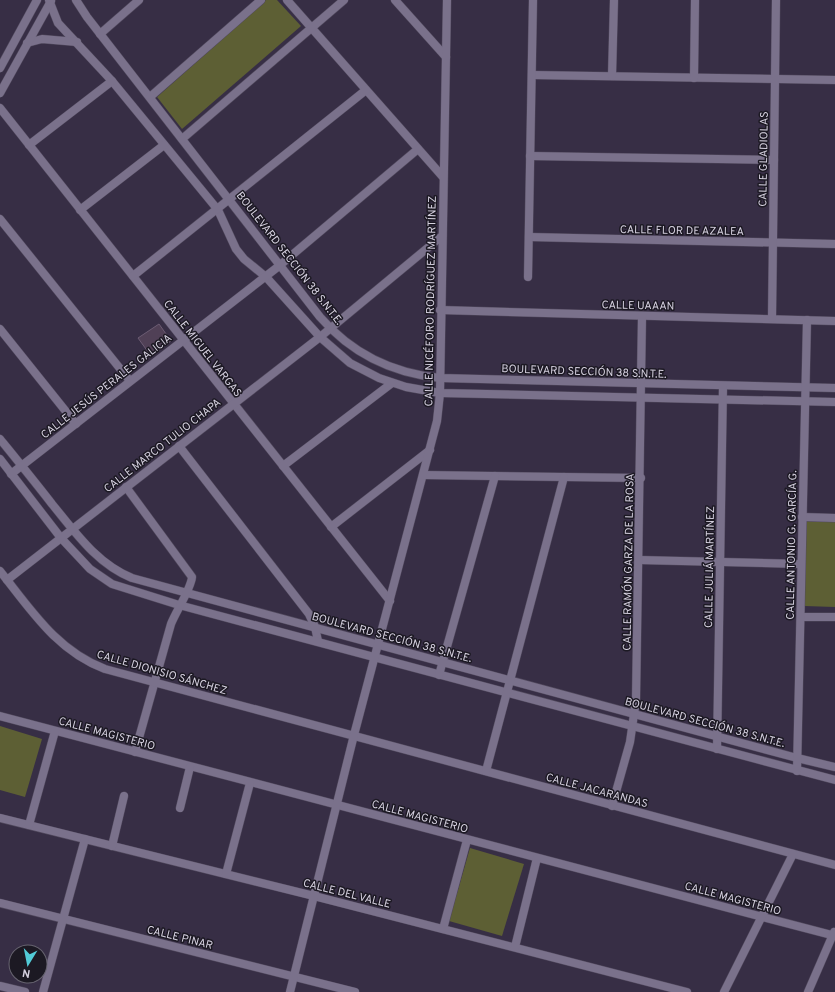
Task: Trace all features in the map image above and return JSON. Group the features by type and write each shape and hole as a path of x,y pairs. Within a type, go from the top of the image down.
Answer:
{"street":[{"path":"0,68 37,0"},
{"name":"BOULEVARD SECCIÓN 38 S.N.T.E.","path":"76,0 100,34 230,200 279,266 330,328 356,350 384,365 405,372 440,378 835,388"},
{"path":"100,34 140,0"},
{"path":"150,97 261,0"},
{"path":"287,0 443,177"},
{"path":"182,139 344,0"},
{"path":"395,0 446,57"},
{"name":"CALLE NICÉFORO RODRÍGUEZ MARTÍNEZ","path":"290,992 354,735 437,421 440,393 440,310 447,0"},
{"path":"528,277 533,0"},
{"path":"612,76 614,0"},
{"path":"694,78 695,0"},
{"name":"CALLE GLADIOLAS","path":"772,318 776,0"},
{"path":"50,1 58,23 112,81 218,210 236,249 244,260 266,277 320,337 350,363 364,371 392,383 440,393 835,402"},
{"path":"0,93 50,1"},
{"path":"27,43 52,39 77,42"},
{"path":"532,75 835,80"},
{"path":"29,145 112,81"},
{"path":"133,276 218,210 366,90"},
{"name":"CALLE MIGUEL VARGAS","path":"0,108 390,601"},
{"path":"80,210 164,145"},
{"name":"CALLE JESÚS PERALES GALICIA","path":"12,474 266,277 418,149"},
{"path":"530,156 774,160"},
{"path":"0,219 130,381"},
{"name":"CALLE MARCO TULIO CHAPA","path":"7,580 320,337 442,236"},
{"name":"CALLE FLOR DE AZALEA","path":"529,237 835,244"},
{"name":"CALLE UAAAN","path":"440,310 772,318 835,321"},
{"name":"CALLE RAMÓN GARZA DE LA ROSA","path":"612,806 635,714 641,478 642,316"},
{"name":"CALLE ANTONIO G. GARCÍA G.","path":"797,771 807,320"},
{"path":"0,329 76,424"},
{"path":"283,466 392,383"},
{"name":"CALLE JULIÁ MARTÍNEZ","path":"717,749 723,386"},
{"name":"BOULEVARD SECCIÓN 38 S.N.T.E.","path":"0,439 72,529 98,558 121,574 185,594 315,627 835,767"},
{"path":"179,446 309,614 315,627 318,642"},
{"path":"331,527 430,450"},
{"name":"BOULEVARD SECCIÓN 38 S.N.T.E.","path":"0,459 61,538 90,569 101,578 125,589 179,605 506,693 835,780"},
{"path":"423,476 641,478"},
{"path":"439,674 495,476"},
{"path":"486,771 564,477"},
{"path":"126,487 190,573 192,582 179,605 171,624 135,752"},
{"path":"802,517 835,518"},
{"path":"639,560 801,564"},
{"name":"CALLE DIONISIO SÁNCHEZ","path":"0,572 50,633 70,651 92,664 105,669 354,735"},
{"path":"801,616 835,617"},
{"name":"CALLE MAGISTERIO","path":"0,716 336,806 761,917 834,934"},
{"path":"29,825 55,731"},
{"name":"CALLE JACARANDAS","path":"354,735 612,806 835,865"},
{"path":"180,808 190,767"},
{"path":"226,874 250,783"},
{"path":"112,846 124,796"},
{"name":"CALLE DEL VALLE","path":"0,818 443,928 687,992"},
{"path":"43,992 85,839"},
{"path":"443,928 467,840"},
{"path":"724,992 793,854"},
{"path":"515,947 537,858"},
{"name":"CALLE PINAR","path":"0,903 355,992"},
{"path":"808,992 834,934"},
{"path":"0,986 25,992"}],"green space":[{"path":"266,0 277,0 301,26 182,129 157,97"},
{"path":"806,521 835,522 835,607 804,606"},
{"path":"0,726 42,739 25,797 0,790"},
{"path":"470,848 524,864 502,936 449,921"}],"building":[{"path":"159,324 171,341 151,356 138,338"}]}
